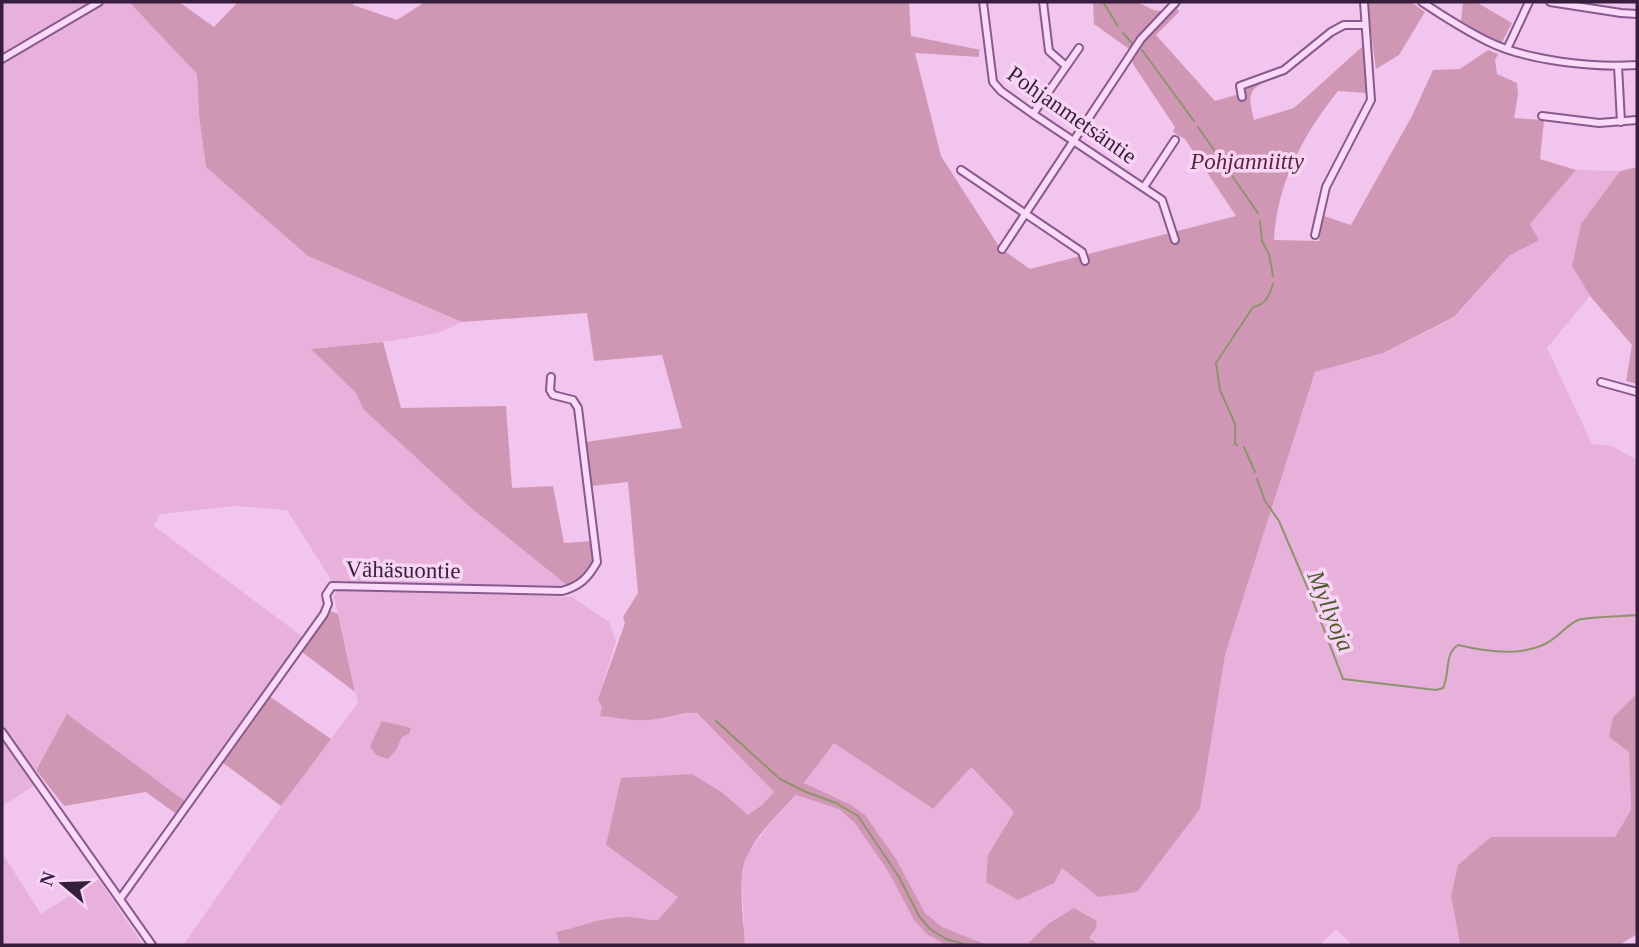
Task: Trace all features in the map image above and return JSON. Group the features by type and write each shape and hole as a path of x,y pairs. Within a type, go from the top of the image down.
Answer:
{"street":[{"path":"2,60 99,2"},
{"name":"Pohjanmetsäntie","path":"982,2 993,82 1000,91 1162,200 1174,240"},
{"path":"1043,2 1049,51 1066,66"},
{"path":"1002,249 1141,39 1176,2"},
{"path":"1315,235 1326,187 1371,100 1364,2"},
{"path":"1422,2 1489,42 1507,48 1553,60 1618,66 1637,65"},
{"path":"1507,48 1529,2"},
{"path":"1550,2 1609,12 1637,13"},
{"path":"1242,97 1240,86 1284,70 1331,32 1344,25 1365,25"},
{"path":"1034,114 1079,48"},
{"path":"1618,66 1621,122"},
{"path":"1542,117 1598,123 1637,120"},
{"path":"1144,187 1175,140"},
{"path":"961,170 1082,252 1085,261"},
{"name":"Vähäsuontie","path":"120,899 324,614 328,604 326,595 332,586 562,591 575,587 589,577 597,562 578,408 573,400 553,395 550,390 551,377"},
{"path":"1601,382 1637,392"},
{"path":"2,732 152,945"}],"shaded area":[{"path":"2,2 129,2 197,74 206,167 308,256 462,322 438,333 312,349 356,393 363,409 470,507 568,586 561,590 333,583 287,510 235,506 160,514 154,526 303,637 185,801 68,715 31,777 35,785 2,806"},
{"path":"1576,170 1620,171 1581,225 1572,266 1590,296 1547,348 1592,444 1612,446 1637,460 1637,693 1613,717 1629,752 1631,810 1615,837 1490,837 1451,896 1460,945 1352,945 1336,929 1320,945 1100,945 1089,938 1096,928 1048,924 1026,945 745,945 742,880 746,856 768,826 793,799 834,742 932,809 970,767 1014,812 988,855 1062,868 1098,897 1182,831 1200,809 1225,655 1315,372 1383,353 1454,318 1509,256 1539,240 1530,224"},
{"path":"337,590 572,597 609,622 616,641 598,699 602,708 683,715 697,713 774,792 748,815 723,793 606,845 678,897 658,920 630,917 607,919 556,932 560,945 183,945 299,781 358,703 334,596"},
{"path":"2,856 41,914 98,878 143,945 2,945"}],"green space":[{"name":"Pohjanniitty","path":"129,2 179,2 214,27 238,2 354,2 353,5 397,20 425,2 909,2 911,36 981,50 979,57 915,53 941,156 1000,248 1030,269 1236,216 1185,139 1173,132 1175,127 1133,64 1129,49 1094,24 1093,2 1133,2 1158,11 1174,3 1179,12 1156,35 1215,101 1239,94 1244,79 1253,79 1261,84 1251,95 1254,120 1294,108 1363,46 1367,93 1338,91 1303,142 1280,199 1274,240 1319,241 1324,216 1351,225 1412,116 1433,70 1460,69 1488,50 1498,54 1495,60 1497,74 1517,83 1514,118 1544,120 1540,159 1576,170 1530,224 1539,240 1509,256 1454,317 1383,353 1315,372 1225,655 1200,809 1137,892 1098,897 1062,868 1054,883 1018,900 986,882 988,855 1014,812 971,767 933,809 834,743 804,783 851,805 865,815 896,859 925,913 942,927 987,945 946,945 927,934 914,920 888,871 854,822 839,809 796,795 764,830 744,863 742,911 745,945 560,945 556,932 592,922 620,917 658,920 678,897 606,845 621,778 692,774 723,793 748,815 774,792 697,713 646,720 600,716 602,708 598,699 625,623 623,617 638,593 628,482 591,486 586,442 682,428 662,355 594,361 587,313 462,322 308,256 206,167 197,74"},
{"path":"1367,2 1411,2 1425,12 1399,55 1376,69"},
{"path":"1463,2 1476,2 1512,23 1502,42 1491,39 1461,21"},
{"path":"1637,167 1637,384 1626,381 1632,345 1590,296 1572,266 1581,224 1620,171"},
{"path":"383,342 401,408 506,406 512,488 553,486 564,543 592,541 592,564 582,577 568,586 470,507 363,409 356,393 311,349"},
{"path":"331,611 338,614 355,692 302,652"},
{"path":"1637,693 1637,934 1619,945 1460,945 1451,896 1458,865 1491,837 1615,837 1631,810 1629,752 1609,737 1613,717"},
{"path":"269,696 331,739 281,806 222,762"},
{"path":"67,714 185,801 175,813 146,792 64,806 36,770"},
{"path":"382,721 411,728 388,759 376,755 370,746"},
{"path":"1074,908 1097,921 1089,938 1100,945 1026,945 1048,924"}],"waterway":[{"name":"Myllyoja","path":"1103,2 1118,26"},
{"name":"Myllyoja","path":"1123,33 1132,43"},
{"name":"Myllyoja","path":"1142,50 1194,121"},
{"name":"Myllyoja","path":"1198,127 1258,213"},
{"name":"Myllyoja","path":"1260,221 1262,241 1269,254 1273,276"},
{"name":"Myllyoja","path":"1237,445 1235,424 1220,390 1216,363 1253,307 1266,299 1273,284"},
{"name":"Myllyoja","path":"1244,447 1255,472"},
{"name":"Myllyoja","path":"1257,479 1265,501 1279,521 1343,679 1436,690 1443,688 1449,659 1458,645 1490,651 1523,650 1548,642 1578,620 1637,615"},
{"path":"716,721 780,779 836,803 858,816 899,877 919,916 930,929 946,939 967,945"}]}
